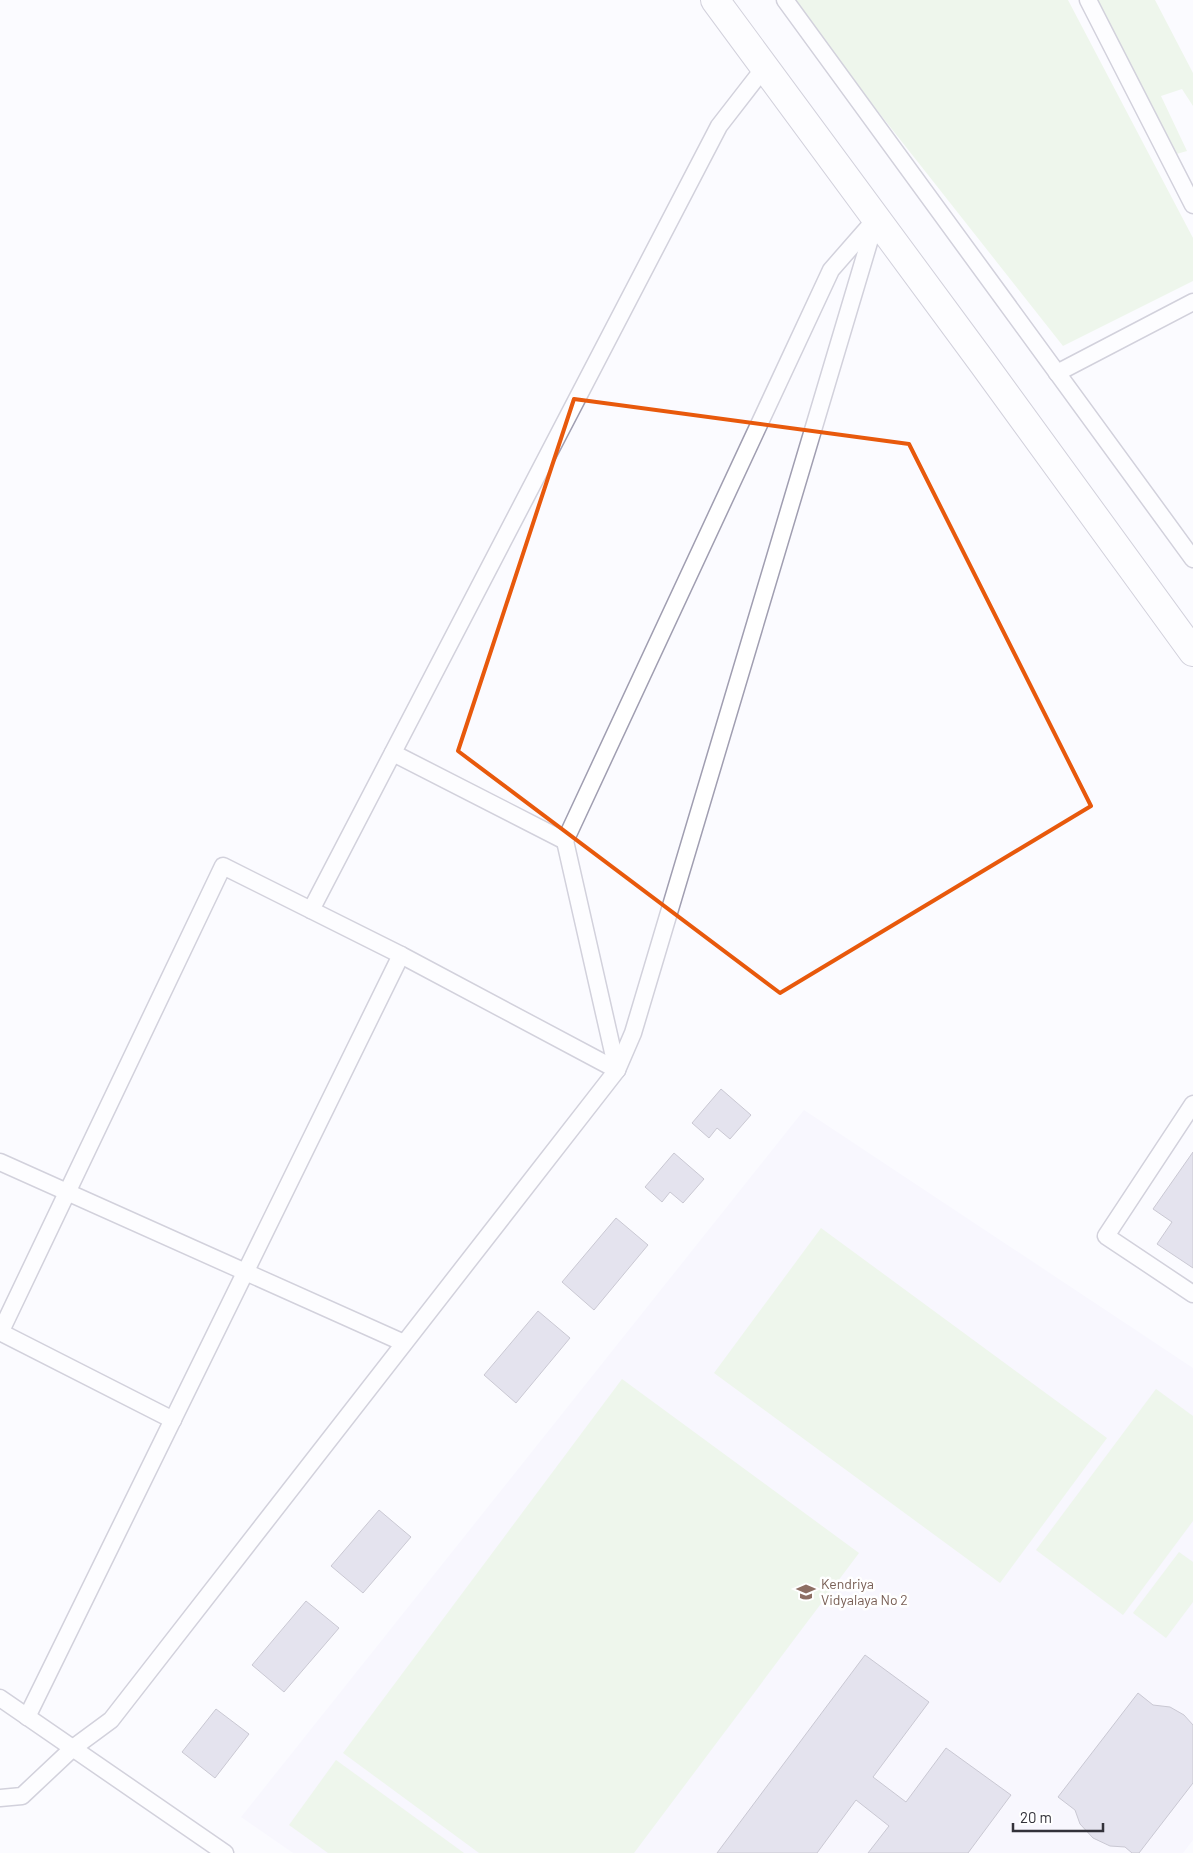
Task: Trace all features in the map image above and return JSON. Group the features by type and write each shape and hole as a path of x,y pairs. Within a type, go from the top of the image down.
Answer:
{"street":[{"path":"714,0 1193,652"}],"lane":[{"path":"786,0 1193,559"},
{"path":"1088,0 1193,205"},
{"path":"311,910 719,126 764,68"},
{"path":"616,1070 565,841 831,270 876,219"},
{"path":"0,1798 22,1796 73,1748 110,1720 616,1070 633,1033 876,219"},
{"path":"1057,372 1193,302"},
{"path":"393,753 565,841"},
{"path":"173,1420 0,1332 224,866 401,955 616,1070"},
{"path":"27,1717 401,955"},
{"path":"1193,1104 1106,1236 1193,1294"},
{"path":"0,1162 404,1343"},
{"path":"0,1698 225,1853"}],"highlighted area":[{"path":"574,399 909,444 1091,806 780,993 458,751"}],"shaded area":[{"name":"Kendriya Vidyalaya No 2","path":"804,1110 1193,1368 1193,1840 1183,1853 293,1853 241,1817"}],"green space":[{"path":"790,0 1068,0 1193,238 1193,281 1063,346"},
{"path":"1096,0 1155,0 1193,73 1193,106 1182,89 1161,96 1187,151 1173,155"},
{"path":"821,1228 1107,1438 1000,1583 714,1373"},
{"path":"622,1379 859,1553 634,1853 479,1853 343,1753"},
{"path":"1156,1389 1193,1416 1193,1521 1123,1615 1036,1550"},
{"path":"1179,1552 1193,1562 1193,1602 1166,1638 1133,1613"},
{"path":"336,1760 464,1853 328,1853 289,1825"}],"building":[{"path":"721,1089 751,1115 730,1139 717,1128 709,1138 692,1123"},
{"path":"1193,1152 1193,1268 1157,1244 1172,1222 1153,1209"},
{"path":"674,1153 704,1179 683,1203 670,1192 662,1202 645,1187"},
{"path":"616,1218 648,1245 594,1310 562,1282"},
{"path":"538,1311 570,1338 516,1403 484,1375"},
{"path":"379,1510 411,1537 363,1593 331,1566"},
{"path":"306,1601 339,1628 284,1692 252,1665"},
{"path":"865,1655 929,1702 873,1777 906,1802 946,1748 1011,1795 968,1853 868,1853 889,1826 856,1800 817,1853 717,1853"},
{"path":"1138,1693 1153,1705 1170,1707 1184,1715 1193,1725 1193,1783 1139,1853 1132,1853 1125,1847 1110,1846 1093,1838 1080,1824 1075,1810 1058,1797"},
{"path":"216,1709 249,1734 215,1778 182,1752"}],"place":[{"name":"Kendriya Vidyalaya No 2","path":"806,1592"}]}
